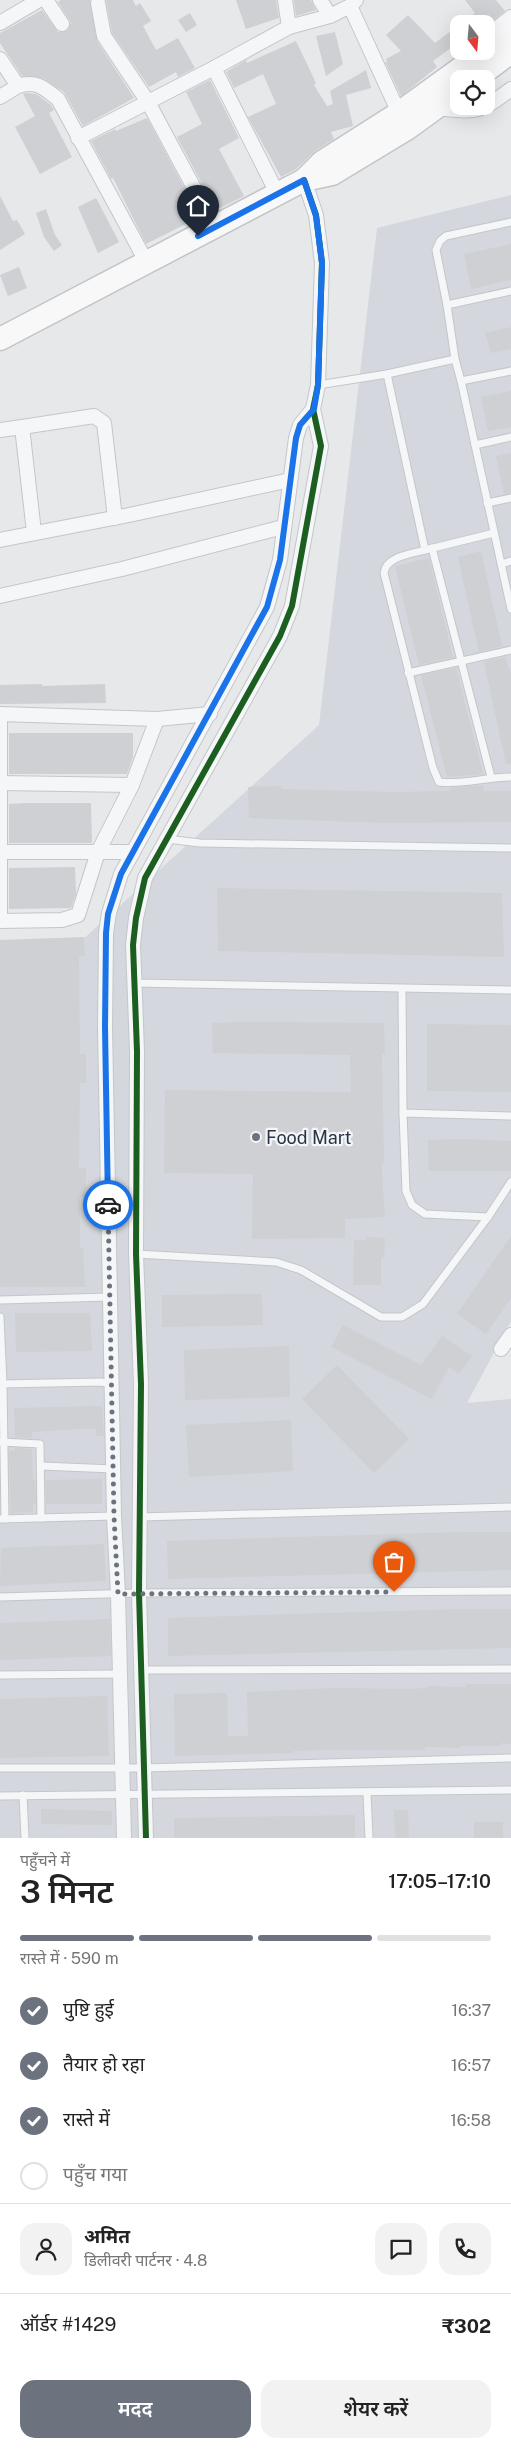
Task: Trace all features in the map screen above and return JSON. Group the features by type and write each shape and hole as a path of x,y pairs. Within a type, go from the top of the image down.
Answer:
{"main road":[{"path":"495,46 511,32"},
{"path":"304,180 332,174 408,128 480,60"},
{"path":"0,339 278,195 304,180 322,162 399,113 444,95"}],"street":[{"path":"0,23 39,0"},
{"path":"46,0 62,24"},
{"path":"285,0 289,27"},
{"path":"320,0 330,16"},
{"path":"98,3 104,36 148,102 215,227"},
{"path":"78,138 289,27 330,16 353,3 399,113"},
{"path":"495,42 511,17"},
{"path":"0,59 18,86"},
{"path":"214,68 278,195"},
{"path":"0,98 28,82 38,83 58,99 148,263"},
{"path":"444,95 473,111 488,106 511,89"},
{"path":"146,1838 139,1593 141,1384 136,1254 137,1051 133,944 136,918 145,878 280,636 292,606 321,446 314,409 318,385 322,263 316,216 304,180"},
{"path":"124,1838 120,1767 120,1674 109,1297 105,1027 108,914 121,874 267,607 280,560 296,438 300,425 314,409"},
{"path":"0,430 94,416 100,418 104,423 115,518"},
{"path":"22,427 34,532"},
{"path":"0,540 115,518 290,480"},
{"path":"0,596 122,569 283,527"},
{"path":"158,719 132,785 98,852 78,915 62,920 0,921 0,714 158,719 210,714"},
{"path":"1,783 132,785"},
{"path":"1,852 133,852"},
{"path":"501,1349 511,1336"}],"lane":[{"path":"511,222 446,236 440,241 436,250 455,359 511,610"},
{"path":"447,305 511,291"},
{"path":"318,385 387,374 455,359"},
{"path":"460,381 511,370"},
{"path":"387,374 429,549 462,661 491,777"},
{"path":"475,445 511,437"},
{"path":"487,503 511,498"},
{"path":"494,533 390,561 385,567 384,573 408,673 439,782 458,784 491,777 511,776"},
{"path":"501,564 511,561"},
{"path":"408,673 511,650"},
{"path":"166,839 200,842 511,848"},
{"path":"134,982 402,990 511,990"},
{"path":"402,990 406,1191 412,1205 425,1214 488,1217"},
{"path":"403,1114 511,1116"},
{"path":"136,1254 276,1262 301,1270 381,1317 402,1317 423,1304 488,1217 511,1182"},
{"path":"0,1300 109,1297"},
{"path":"0,1317 2,1519 114,1516"},
{"path":"2,1384 101,1382 112,1384"},
{"path":"2,1442 40,1444 40,1518"},
{"path":"41,1466 114,1469"},
{"path":"140,1517 511,1507"},
{"path":"0,1597 139,1593 511,1591"},
{"path":"142,1670 511,1669"},
{"path":"0,1675 120,1674"},
{"path":"0,1768 143,1768 511,1758"},
{"path":"0,1796 511,1790"},
{"path":"367,1793 369,1838"},
{"path":"23,1795 25,1838"}],"shaded area":[{"name":"Food Mart","path":"511,195 511,1321 467,1403 511,1399 511,1838 0,1838 0,953 70,951 319,725 377,228"}],"building":[{"path":"61,0 90,0 97,41 134,98 83,126 64,92 42,78 22,76 0,43 0,33 42,10 58,32 67,31 71,23 58,2"},
{"path":"106,0 133,0 136,6 140,3 151,21 143,26 156,50 178,38 195,68 178,77 176,72 149,87 112,33"},
{"path":"236,0 276,0 279,18 246,29"},
{"path":"294,0 311,0 316,10 296,16"},
{"path":"465,0 496,0 505,11 495,19 495,15 472,15 475,13"},
{"path":"190,13 197,25 186,32 178,20"},
{"path":"408,15 435,43 450,32 450,49 433,61 437,67 401,96 385,62 387,62 386,59 401,51 386,35"},
{"path":"335,32 343,64 326,76 316,36"},
{"path":"296,41 316,83 314,85 327,106 333,104 330,91 366,70 371,88 346,95 353,126 331,132 334,139 315,151 296,169 281,177 248,117 276,104 263,74 234,88 226,72 246,60 247,63"},
{"path":"210,80 239,138 219,149 244,196 216,210 177,137 202,124 186,92"},
{"path":"23,94 36,94 51,105 54,110 49,113 72,157 40,174 15,127 35,116"},
{"path":"147,118 200,217 146,244 113,178 111,179 91,141 115,129 116,131"},
{"path":"0,196 13,221 17,220 25,234 0,250"},
{"path":"96,198 119,242 98,253 78,207"},
{"path":"46,209 55,235 62,245 54,251 44,237 36,213"},
{"path":"511,244 511,280 471,289 464,254"},
{"path":"19,267 27,288 8,296 0,275"},
{"path":"511,327 511,349 491,353 485,333"},
{"path":"511,391 511,427 488,431 481,397"},
{"path":"511,453 511,493 504,494 496,456"},
{"path":"481,551 502,646 479,652 458,557"},
{"path":"429,558 453,657 419,665 395,566"},
{"path":"505,657 511,674 511,764 506,764 484,662"},
{"path":"456,668 483,774 447,777 421,675"},
{"path":"42,684 42,686 105,684 106,703 0,704 0,685"},
{"path":"9,733 133,733 133,757 127,774 9,774"},
{"path":"483,785 484,791 511,791 511,822 384,823 249,818 248,787 281,786 281,789 393,792 450,791 449,788"},
{"path":"91,803 92,843 9,843 9,804"},
{"path":"75,867 76,894 71,908 9,909 9,868"},
{"path":"217,888 502,893 504,957 218,951"},
{"path":"84,937 85,956 79,957 80,1054 86,1054 86,1083 80,1083 79,1168 86,1168 86,1197 80,1197 80,1248 83,1248 85,1287 0,1287 0,940"},
{"path":"212,1023 384,1023 385,1054 382,1054 384,1163 382,1163 382,1174 385,1217 345,1219 345,1238 252,1239 253,1174 164,1173 165,1090 351,1092 350,1055 213,1053"},
{"path":"427,1024 511,1025 511,1092 427,1091"},
{"path":"428,1140 511,1141 511,1171 429,1171"},
{"path":"511,1236 511,1298 486,1334 457,1314"},
{"path":"366,1237 385,1238 384,1257 381,1257 381,1285 353,1285 354,1240 366,1240"},
{"path":"262,1294 263,1325 162,1327 162,1295"},
{"path":"15,1313 90,1313 92,1351 16,1352"},
{"path":"343,1325 421,1365 442,1336 472,1356 459,1374 449,1367 432,1399 331,1347"},
{"path":"289,1346 290,1397 185,1400 184,1350"},
{"path":"337,1365 409,1439 374,1473 302,1399"},
{"path":"102,1406 104,1436 96,1436 96,1429 80,1429 32,1432 32,1438 15,1437 14,1408"},
{"path":"291,1420 293,1471 189,1477 186,1425"},
{"path":"15,1448 32,1449 36,1504 33,1504 33,1512 11,1513 9,1451 15,1450"},
{"path":"102,1479 102,1504 46,1504 46,1480"},
{"path":"511,1532 511,1570 168,1579 167,1541"},
{"path":"104,1544 106,1581 0,1586 1,1548"},
{"path":"511,1609 511,1648 168,1656 168,1618"},
{"path":"110,1619 111,1656 0,1660 0,1623"},
{"path":"466,1684 511,1684 511,1744 501,1743 501,1746 461,1746 461,1748 425,1747 425,1750 327,1750 293,1751 293,1753 175,1756 174,1694 227,1693 228,1736 248,1736 247,1692 332,1688 408,1689 427,1688 427,1686 466,1687"},
{"path":"107,1696 109,1756 0,1758 0,1699"},
{"path":"41,1809 112,1811 112,1825 41,1824"},
{"path":"394,1810 408,1810 409,1838 395,1838"},
{"path":"355,1815 355,1838 174,1838 174,1818"},
{"path":"474,1822 503,1822 503,1838 474,1838"}],"cycle path":[{"path":"146,1838 139,1593 141,1384 136,1254 137,1051 133,945 136,918 145,878 280,636 292,606 321,446 313,409 318,385 322,263 316,215 304,180"}],"way so far":[{"path":"108,1205 114,1516 118,1594 394,1592"}],"place":[{"name":"Food Mart","path":"256,1137"}],"route":[{"path":"108,1205 105,1027 108,914 121,874 267,607 280,560 296,438 300,425 314,409 318,385 322,263 316,216 304,180 198,236"}]}
